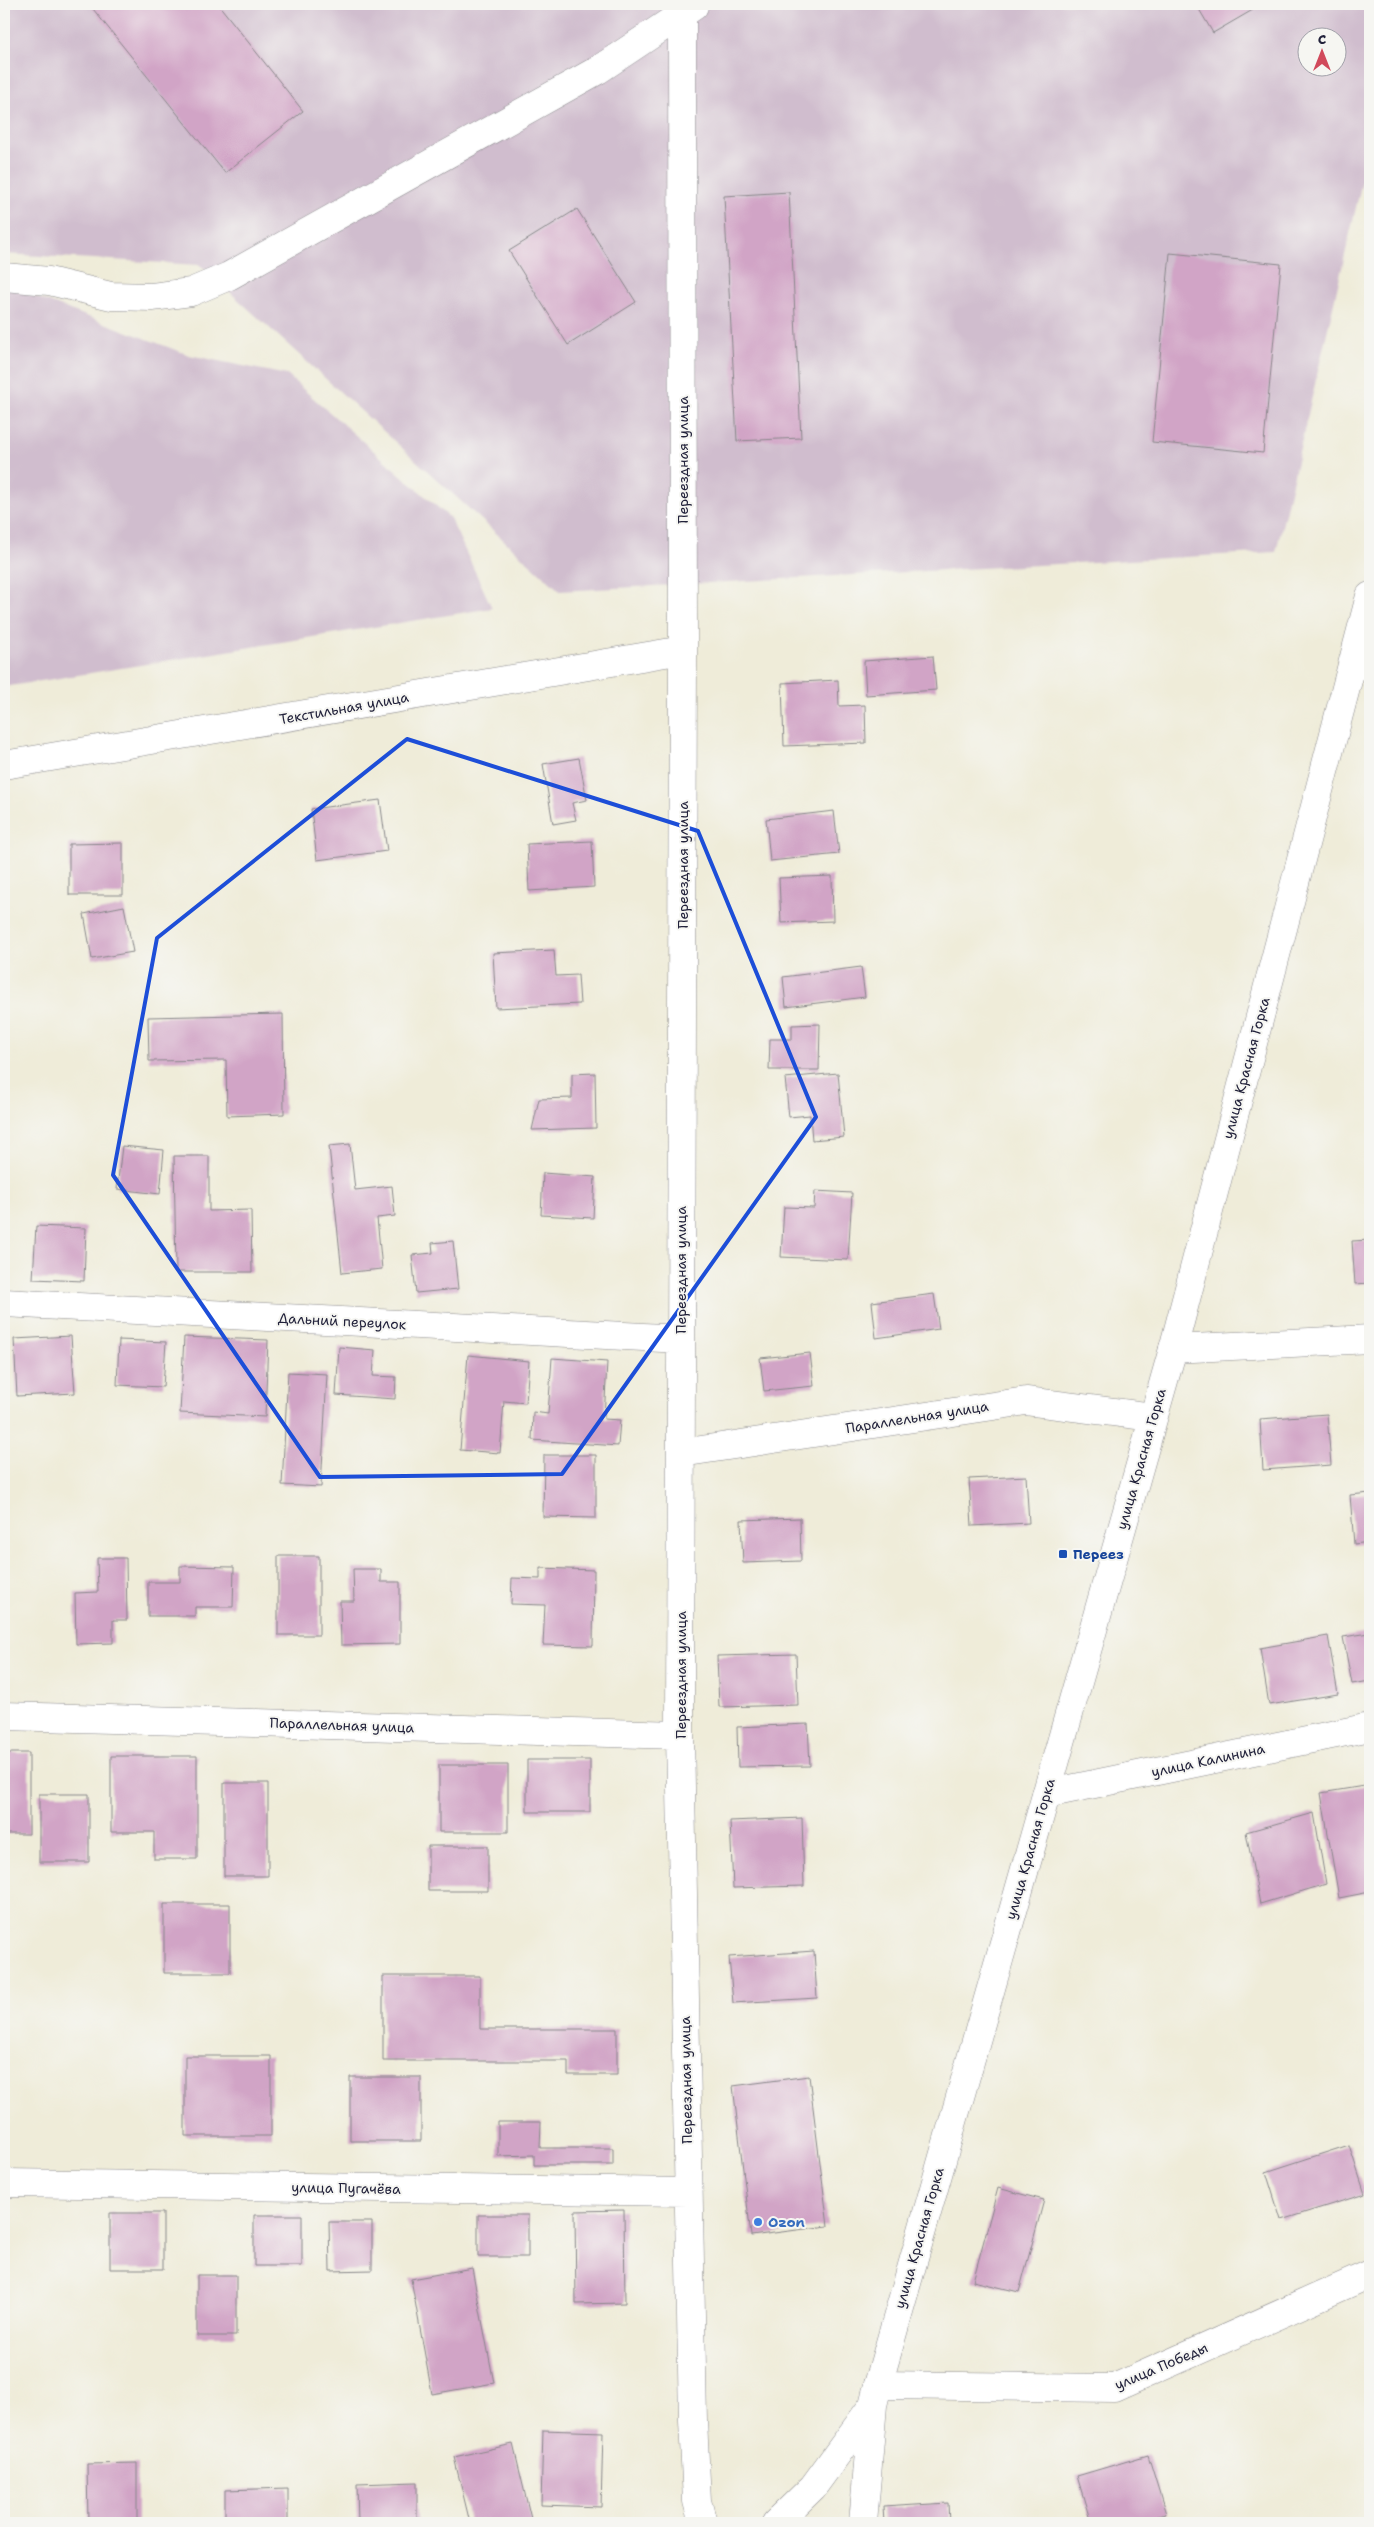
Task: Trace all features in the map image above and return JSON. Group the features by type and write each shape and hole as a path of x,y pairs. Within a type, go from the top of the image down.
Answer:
{"street":[{"path":"4,277 49,281 111,296 152,297 191,292 229,276 598,70 689,9"},
{"name":"Переездная улица","path":"689,9 683,650 680,1735 693,2421 697,2501 704,2523"},
{"name":"улица Красная Горка","path":"875,2395 1173,1349 1370,596"},
{"name":"Текстильная улица","path":"4,765 683,650"},
{"name":"Дальний переулок","path":"4,1303 681,1339"},
{"path":"1173,1349 1370,1339"},
{"name":"Параллельная улица","path":"681,1453 1026,1401 1153,1417"},
{"name":"Параллельная улица","path":"4,1716 680,1735"},
{"name":"улица Калинина","path":"1046,1794 1370,1727"},
{"name":"улица Пугачёва","path":"4,2183 688,2192"},
{"name":"улица Победы","path":"875,2395 1114,2388 1370,2274"},
{"path":"776,2523 813,2488 875,2395"},
{"path":"863,2523 875,2395"}],"highlighted area":[{"path":"407,739 698,831 816,1117 562,1474 320,1477 113,1175 157,938"}],"shaded area":[{"path":"4,4 1370,4 1370,147 1276,552 560,591 200,265 4,254"},
{"path":"4,285 189,355 287,375 450,518 492,608 4,687"}],"building":[{"path":"89,4 218,4 303,111 225,173"},
{"path":"1196,4 1263,4 1213,33"},
{"path":"789,192 801,438 737,441 724,196"},
{"path":"577,209 636,302 568,345 509,251"},
{"path":"1170,253 1281,264 1263,453 1152,442"},
{"path":"933,656 936,690 866,695 864,661"},
{"path":"838,680 839,706 865,705 866,743 784,746 782,683"},
{"path":"579,758 587,800 572,803 576,820 553,824 543,764"},
{"path":"380,800 387,851 317,860 311,809"},
{"path":"834,811 839,854 770,861 766,819"},
{"path":"592,841 594,887 529,891 527,844"},
{"path":"123,843 123,895 69,895 69,844"},
{"path":"832,876 833,921 781,923 779,878"},
{"path":"124,906 133,952 92,959 84,914"},
{"path":"554,950 556,976 578,975 580,1004 496,1008 493,953"},
{"path":"861,967 865,997 786,1007 783,977"},
{"path":"283,1014 284,1114 227,1116 226,1060 149,1061 148,1017"},
{"path":"820,1024 819,1070 769,1070 770,1039 792,1039 792,1025"},
{"path":"595,1073 596,1128 532,1130 539,1099 572,1098 572,1074"},
{"path":"838,1073 844,1137 812,1140 810,1115 789,1117 785,1078"},
{"path":"350,1144 355,1190 392,1186 395,1216 377,1218 382,1269 342,1273 329,1146"},
{"path":"122,1146 164,1150 160,1194 117,1189"},
{"path":"174,1156 209,1156 209,1211 251,1210 252,1272 176,1272"},
{"path":"543,1173 595,1177 593,1218 541,1215"},
{"path":"815,1191 852,1193 848,1260 781,1257 784,1207 814,1208"},
{"path":"36,1226 86,1228 84,1281 33,1279"},
{"path":"1370,1240 1370,1283 1355,1284 1352,1241"},
{"path":"453,1241 458,1289 416,1293 412,1255 433,1253 432,1243"},
{"path":"934,1294 939,1329 876,1338 872,1302"},
{"path":"71,1336 75,1393 17,1396 14,1339"},
{"path":"184,1337 268,1340 265,1417 180,1413"},
{"path":"119,1340 166,1342 163,1387 117,1385"},
{"path":"339,1347 375,1350 373,1376 396,1377 395,1399 336,1395"},
{"path":"810,1353 814,1386 764,1391 760,1358"},
{"path":"468,1355 529,1361 526,1403 504,1401 500,1453 460,1450"},
{"path":"552,1358 607,1362 604,1419 620,1420 618,1446 532,1440 533,1412 548,1414"},
{"path":"288,1372 327,1374 321,1487 282,1485"},
{"path":"1327,1414 1331,1465 1263,1470 1260,1419"},
{"path":"544,1455 596,1455 596,1518 543,1517"},
{"path":"1026,1476 1029,1523 972,1526 969,1479"},
{"path":"1370,1493 1370,1542 1354,1544 1350,1495"},
{"path":"800,1518 801,1561 743,1563 741,1520"},
{"path":"278,1556 319,1556 319,1635 278,1635"},
{"path":"97,1558 126,1558 127,1620 113,1620 113,1643 76,1644 75,1593 98,1592"},
{"path":"180,1566 234,1567 233,1607 195,1607 195,1616 148,1616 148,1582 180,1582"},
{"path":"540,1568 594,1570 593,1646 543,1645 545,1605 511,1604 512,1578 540,1579"},
{"path":"353,1569 381,1569 381,1582 400,1582 400,1644 341,1645 340,1601 354,1601"},
{"path":"1370,1633 1370,1681 1352,1684 1343,1637"},
{"path":"1328,1636 1338,1694 1269,1705 1260,1648"},
{"path":"796,1654 798,1705 719,1707 717,1656"},
{"path":"808,1724 810,1766 738,1767 737,1727"},
{"path":"4,1753 29,1753 29,1834 4,1834"},
{"path":"111,1756 197,1756 197,1859 154,1859 154,1832 111,1832"},
{"path":"527,1760 590,1760 590,1812 527,1812"},
{"path":"439,1765 508,1765 508,1832 439,1832"},
{"path":"224,1783 268,1783 268,1876 224,1876"},
{"path":"1370,1785 1370,1892 1339,1898 1321,1793"},
{"path":"39,1794 89,1794 89,1862 39,1862"},
{"path":"1314,1813 1326,1884 1260,1904 1246,1832"},
{"path":"802,1818 804,1886 733,1888 730,1821"},
{"path":"428,1846 488,1846 488,1891 428,1891"},
{"path":"164,1904 230,1904 230,1973 164,1973"},
{"path":"814,1951 817,1998 733,2003 729,1957"},
{"path":"383,1976 480,1976 480,2029 617,2029 617,2075 568,2075 568,2061 383,2061"},
{"path":"185,2056 271,2056 271,2136 185,2136"},
{"path":"809,2076 828,2226 751,2236 733,2086"},
{"path":"350,2077 421,2077 421,2141 350,2141"},
{"path":"498,2122 541,2122 540,2148 613,2148 613,2165 534,2165 534,2155 498,2156"},
{"path":"1349,2145 1365,2194 1281,2220 1266,2172"},
{"path":"998,2188 1044,2200 1019,2292 973,2281"},
{"path":"624,2210 625,2303 576,2304 575,2211"},
{"path":"110,2213 163,2213 163,2269 110,2269"},
{"path":"254,2215 302,2215 302,2266 254,2266"},
{"path":"478,2215 528,2215 528,2257 478,2257"},
{"path":"329,2222 372,2222 372,2270 330,2271"},
{"path":"472,2268 494,2383 432,2394 411,2279"},
{"path":"197,2275 236,2275 236,2336 197,2336"},
{"path":"543,2430 603,2432 601,2507 541,2505"},
{"path":"513,2444 532,2523 470,2523 454,2457"},
{"path":"1148,2455 1166,2514 1134,2523 1091,2523 1077,2476"},
{"path":"137,2463 137,2523 88,2523 87,2464"},
{"path":"417,2482 417,2523 358,2523 357,2484"},
{"path":"288,2488 288,2523 225,2523 225,2490"},
{"path":"948,2503 949,2523 884,2523 883,2507"}],"place":[{"name":"Переез","path":"1063,1554"},
{"name":"Ozon","path":"758,2222"}]}
